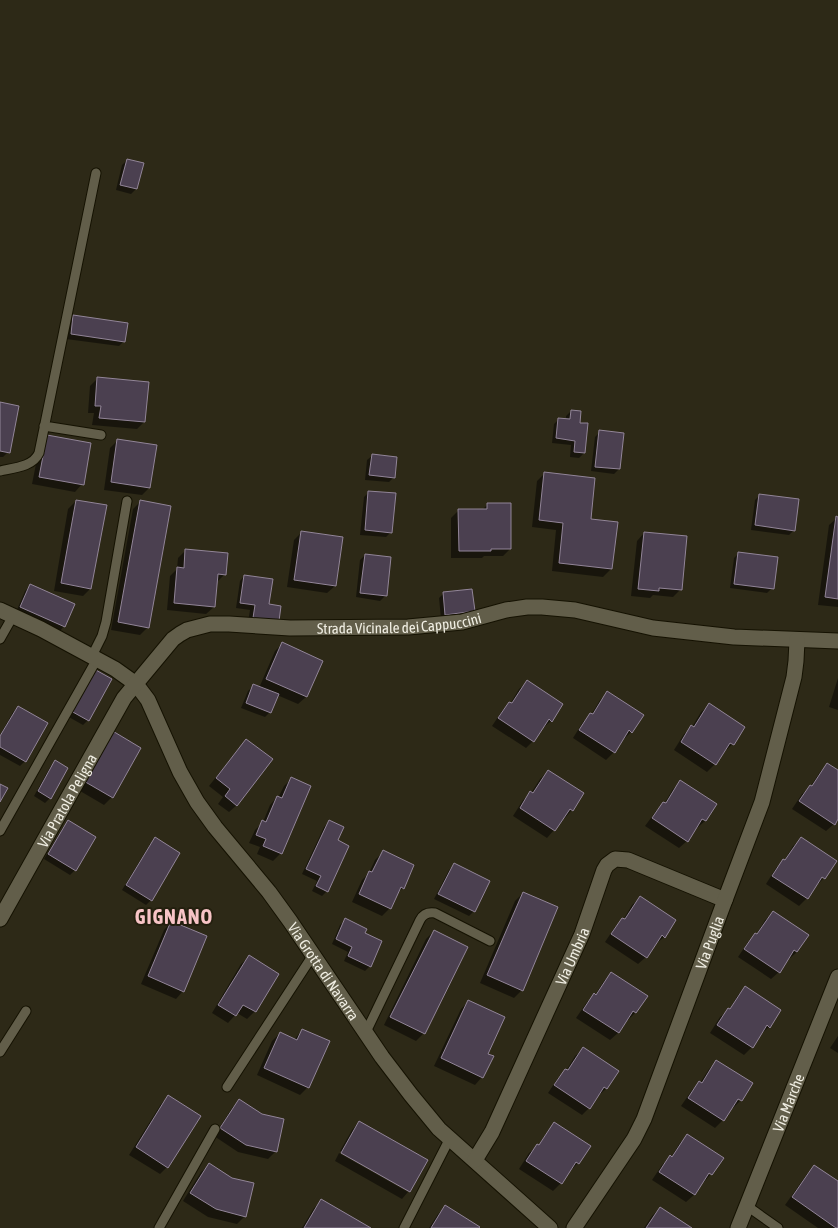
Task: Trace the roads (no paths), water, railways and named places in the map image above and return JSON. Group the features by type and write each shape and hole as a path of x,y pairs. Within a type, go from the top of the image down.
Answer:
{"street":[{"name":"Strada Vicinale dei Cappuccini","path":"136,684 164,648 176,636 195,627 210,624 290,628 408,627 462,622 506,610 542,606 575,610 653,628 734,637 838,641"},
{"path":"6,612 94,657 121,672 136,684"},
{"name":"Via Puglia","path":"574,1228 640,1129 760,810 794,677 797,640"},
{"name":"Via Pratola Peligna","path":"0,919 120,704 136,684"},
{"name":"Via Grotta di Navarra","path":"136,684 148,700 180,772 197,802 215,827 269,892 410,1095 433,1122 550,1228"},
{"name":"Via Umbria","path":"475,1160 492,1132 578,943 607,864 616,859 628,860 725,900"},
{"name":"Via Marche","path":"738,1228 838,977"}],"lane":[{"path":"0,471 28,464 35,460 38,453 96,173"},
{"path":"44,426 101,435"},
{"path":"0,831 94,657 104,630 128,500"},
{"path":"0,638 6,612"},
{"path":"366,1032 423,916 428,913 435,913 490,941"},
{"path":"227,1087 314,955"},
{"path":"0,1052 26,1011"},
{"path":"159,1228 215,1129"},
{"path":"404,1228 450,1138"},
{"path":"747,1206 778,1228"}],"district":[{"name":"GIGNANO","path":"174,916"}]}
